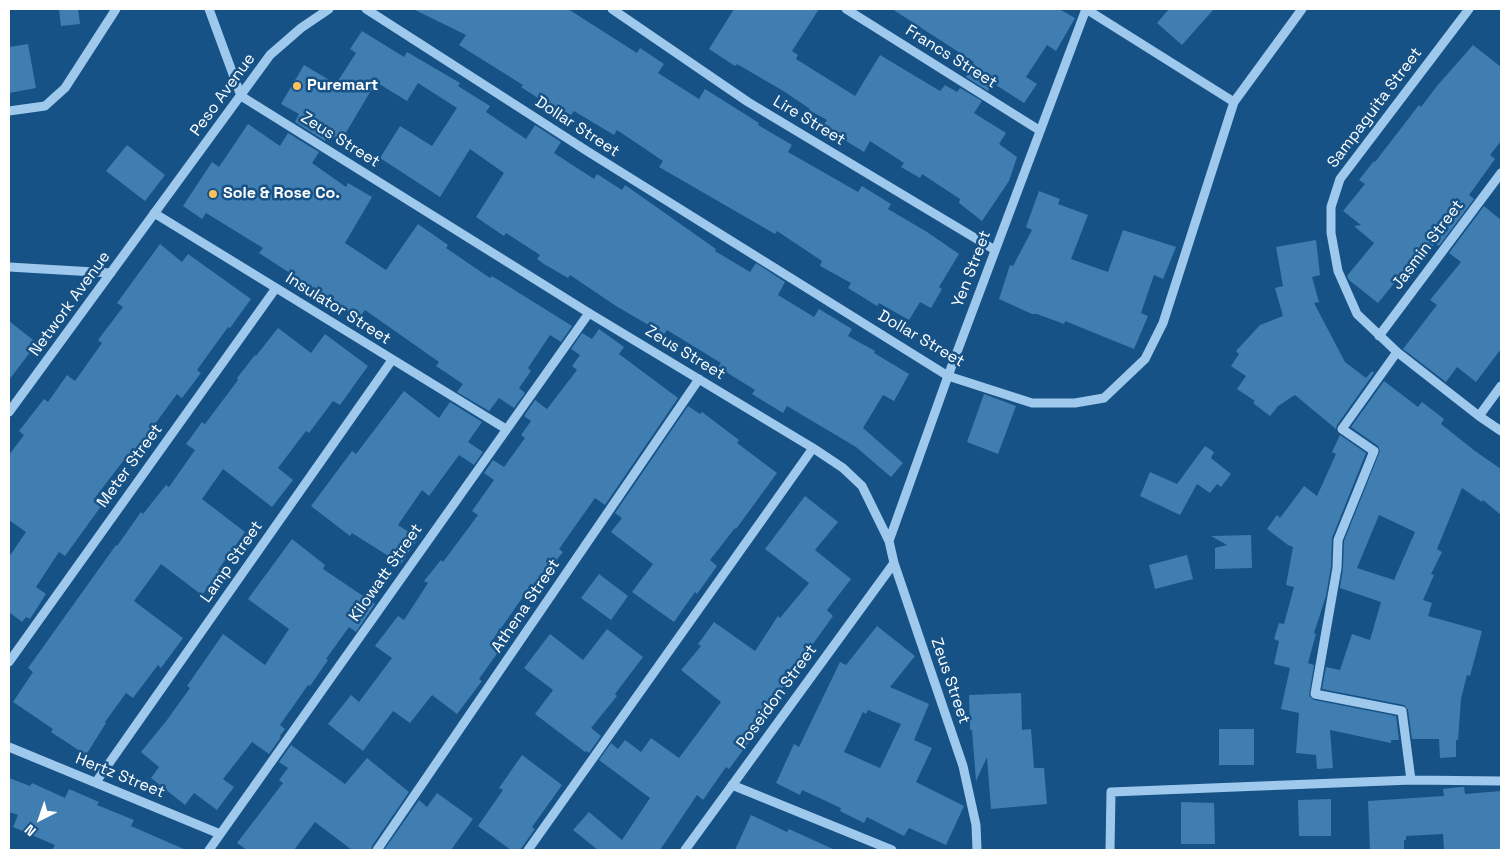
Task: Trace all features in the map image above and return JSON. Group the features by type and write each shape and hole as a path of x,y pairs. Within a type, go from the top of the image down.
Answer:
{"street":[{"path":"9,111 45,106 65,88 116,9"},
{"path":"209,9 241,96"},
{"name":"Peso Avenue","path":"154,213 270,55 301,28 329,9"},
{"name":"Dollar Street","path":"366,9 587,151 948,376 1032,403 1075,403 1104,398 1145,359 1163,323 1234,102 1302,9"},
{"name":"Lire Street","path":"612,9 748,102 996,250"},
{"name":"Francs Street","path":"846,9 1039,130"},
{"path":"1086,9 1234,102"},
{"name":"Yen Street","path":"889,541 1039,130 1086,9"},
{"name":"Sampaguita Street","path":"1468,9 1340,179 1331,207 1331,233 1338,271 1357,314 1397,352 1501,431"},
{"name":"Zeus Street","path":"241,96 589,313 813,448 843,468 862,486 889,541 894,562 963,766 976,825 977,850"},
{"name":"Jasmin Street","path":"1379,336 1501,173"},
{"name":"Network Avenue","path":"9,412 154,213"},
{"name":"Insulator Street","path":"154,213 506,429"},
{"path":"9,267 111,273"},
{"name":"Meter Street","path":"9,662 276,288"},
{"name":"Kilowatt Street","path":"209,850 589,313"},
{"path":"1397,352 1342,429 1374,451 1338,540 1337,568 1316,694 1402,711 1411,780"},
{"name":"Lamp Street","path":"96,782 392,360"},
{"name":"Athena Street","path":"377,850 699,379"},
{"path":"1479,416 1501,386"},
{"path":"528,850 813,448"},
{"name":"Poseidon Street","path":"686,850 894,562"},
{"name":"Hertz Street","path":"9,747 220,834"},
{"path":"1110,850 1111,792 1411,780 1501,781"},
{"path":"732,785 892,850"}],"building":[{"path":"59,9 78,9 80,24 61,26"},
{"path":"413,9 568,9 637,53 640,48 664,64 658,73 699,99 705,89 759,123 758,125 792,145 788,152 858,192 862,186 891,204 888,209 959,254 939,287 942,289 931,308 920,302 909,320 879,303 877,306 848,288 851,283 820,266 822,261 777,231 775,234 659,167 663,161 617,130 614,135 574,111 571,115 551,104 550,106 521,87 523,85 459,45 466,35"},
{"path":"734,9 819,9 792,51 798,55 796,59 855,96 880,55 940,91 945,85 957,92 960,88 982,101 974,113 1006,133 999,144 1017,157 1009,181 982,221 959,203 960,199 922,174 920,178 901,167 904,163 870,141 864,152 838,136 839,134 824,124 827,120 809,110 785,92 737,64 735,66 709,49"},
{"path":"892,9 1059,9 1075,18 1056,51 1047,45 1026,77 1037,84 1024,103 993,83 988,91 966,77 974,62"},
{"path":"1169,9 1214,9 1182,45 1157,23"},
{"path":"362,31 404,57 407,52 460,83 458,86 490,106 486,112 526,139 535,125 561,142 554,153 594,179 597,174 622,190 625,185 716,249 715,251 750,272 756,263 785,282 778,295 814,317 819,309 852,329 848,336 875,351 874,353 909,374 894,401 883,395 863,428 903,463 891,477 856,447 787,406 783,413 752,394 755,390 718,367 721,363 667,330 664,334 616,306 570,275 568,278 544,264 537,259 540,255 506,233 504,236 476,217 504,173 470,149 440,197 380,158 400,126 432,146 457,108 418,83 407,101 376,82 341,141 330,134 325,141 295,122 299,114 281,104 304,65 336,84 356,53 350,49"},
{"path":"28,44 36,88 9,93 9,47"},
{"path":"1473,45 1501,67 1501,141 1490,155 1495,159 1469,195 1474,199 1439,246 1435,243 1431,246 1410,275 1404,271 1378,303 1349,280 1347,276 1374,243 1354,226 1361,225 1343,211 1365,184 1359,180 1419,105 1421,107"},
{"path":"248,124 280,146 288,133 319,152 312,163 346,187 348,183 372,197 345,243 386,270 418,224 448,245 446,248 490,278 492,276 572,326 561,342 550,335 528,368 531,371 519,388 525,393 514,408 499,398 489,411 457,392 463,384 436,366 439,362 365,310 359,318 259,253 263,248 206,213 202,219 183,206 212,162 219,167"},
{"path":"127,145 165,175 145,201 106,171"},
{"path":"1039,191 1060,199 1058,204 1088,215 1071,259 1108,272 1123,230 1176,247 1163,279 1154,275 1141,313 1148,316 1134,349 1065,321 1064,324 1032,314 999,299 1010,265 1013,266 1032,230 1026,227"},
{"path":"1484,206 1501,220 1501,349 1476,382 1457,367 1446,382 1403,349 1437,305 1430,300 1461,262 1449,253"},
{"path":"1316,240 1320,275 1312,277 1319,302 1314,303 1345,362 1366,378 1372,371 1374,373 1336,429 1295,395 1278,406 1270,416 1253,403 1255,401 1237,389 1246,376 1231,366 1239,354 1236,351 1260,325 1283,316 1275,288 1283,286 1276,247"},
{"path":"160,244 182,262 188,254 251,299 197,370 201,373 182,398 177,394 144,439 150,444 136,463 127,456 94,499 102,505 65,556 59,552 36,587 46,594 30,619 26,617 22,622 9,612 9,557 26,532 9,520 9,455 24,435 19,431 44,399 48,402 67,375 75,381 102,343 98,340 123,307 117,303"},
{"path":"9,321 37,343 9,380"},
{"path":"278,328 311,353 325,334 368,366 340,405 333,401 309,433 306,431 278,468 293,480 272,507 223,469 202,499 245,532 202,595 161,564 134,601 183,638 161,668 158,665 133,698 126,693 105,722 86,755 51,732 53,729 13,702 33,672 28,668 141,512 143,514 166,485 169,487 195,450 186,444 202,422 205,424 238,380 237,378"},
{"path":"599,329 624,347 619,354 678,398 605,505 595,498 559,549 563,552 525,594 492,641 501,648 479,679 482,681 457,714 432,695 410,723 393,711 363,751 328,724 351,695 359,702 392,658 375,646 398,616 404,620 428,583 424,581 441,560 443,562 478,515 472,511 494,480 484,473 493,460 504,467 525,438 521,435 531,421 524,416 535,400 547,409 577,370 572,366 580,355 571,349 582,333 592,339"},
{"path":"1384,381 1418,407 1422,402 1444,419 1441,424 1501,469 1501,515 1483,500 1482,502 1462,488 1437,549 1442,552 1431,574 1434,575 1423,600 1432,603 1428,616 1482,631 1470,676 1467,675 1461,699 1456,757 1440,758 1439,739 1412,739 1408,710 1404,705 1322,689 1326,667 1340,670 1352,634 1370,640 1381,602 1340,588 1344,541 1380,451 1378,446 1351,427","holes":["1379,515 1415,532 1394,580 1357,568"]},
{"path":"404,391 439,418 450,402 482,422 468,442 483,452 474,465 459,455 429,496 422,490 398,525 418,538 401,564 352,533 350,536 311,506 352,451 356,454"},
{"path":"984,394 1016,406 998,454 967,442"},
{"path":"688,406 700,414 702,412 739,440 737,443 777,473 736,529 710,560 717,566 697,594 695,592 674,622 632,592 653,564 611,532 622,518 615,513"},
{"path":"1340,435 1366,453 1332,538 1331,567 1326,596 1314,633 1316,634 1308,663 1314,665 1309,696 1314,700 1396,716 1399,740 1391,740 1391,743 1330,730 1333,768 1317,769 1316,755 1296,753 1299,713 1281,709 1290,668 1274,664 1279,641 1274,639 1279,623 1284,624 1294,587 1286,585 1293,547 1267,529 1277,515 1280,518 1304,486 1317,496 1336,454 1332,452"},
{"path":"1205,446 1214,452 1211,458 1231,474 1221,487 1217,484 1210,493 1197,484 1180,515 1140,496 1150,472 1177,484"},
{"path":"805,496 838,522 815,550 851,579 827,610 833,616 801,664 771,702 774,705 749,736 752,738 729,769 726,767 703,800 697,795 660,850 598,850 573,830 589,812 622,840 650,798 599,760 611,743 618,749 625,740 641,752 651,738 679,758 721,702 681,670 701,646 698,644 714,622 755,651 778,616 780,618 809,583 765,549"},
{"path":"1251,535 1252,568 1215,569 1215,548 1227,545 1211,536"},
{"path":"292,539 325,565 323,569 375,604 356,632 349,627 326,659 328,660 310,686 308,685 280,725 285,729 269,754 252,742 223,779 234,787 217,810 194,793 185,805 151,778 159,767 141,752 190,688 187,686 223,634 265,665 289,629 248,599"},
{"path":"1187,555 1193,579 1155,589 1149,565"},
{"path":"599,574 628,596 611,620 581,598"},
{"path":"877,626 915,656 890,687 929,704 914,740 932,748 916,782 964,806 946,845 909,828 904,836 867,817 864,823 840,811 841,808 802,790 800,795 776,783 794,744 799,747 840,662 846,665","holes":["868,710 901,724 880,768 844,752 863,712 866,714"]},
{"path":"607,629 643,657 615,694 617,696 591,728 601,736 589,753 585,752 535,714 553,690 524,668 550,634 583,660"},
{"path":"1021,693 1022,730 1031,729 1034,768 1044,768 1047,804 991,809 987,757 976,781 972,730 970,730 969,695"},
{"path":"1219,729 1254,729 1254,765 1219,765"},
{"path":"291,745 345,784 367,758 409,792 371,850 352,850 315,822 294,850 247,850 237,843 283,783 279,780 288,768 279,762"},
{"path":"522,755 562,785 532,827 535,829 520,850 511,850 478,826 503,790 499,788"},
{"path":"9,778 30,786 32,783 65,798 69,789 99,802 97,805 134,820 131,826 186,850 52,850 55,845 13,827 18,815 9,812"},
{"path":"1464,787 1465,794 1501,791 1501,850 1444,850 1443,834 1406,836 1404,850 1370,850 1368,801 1444,796 1443,789"},
{"path":"437,793 473,819 451,850 384,850 419,800 427,807"},
{"path":"1331,799 1331,836 1299,836 1298,800"},
{"path":"1181,802 1214,803 1215,844 1181,844"},
{"path":"751,815 787,832 789,829 835,850 735,850"}],"place":[{"name":"Puremart","path":"297,86"},
{"name":"Sole & Rose Co.","path":"213,194"}]}
